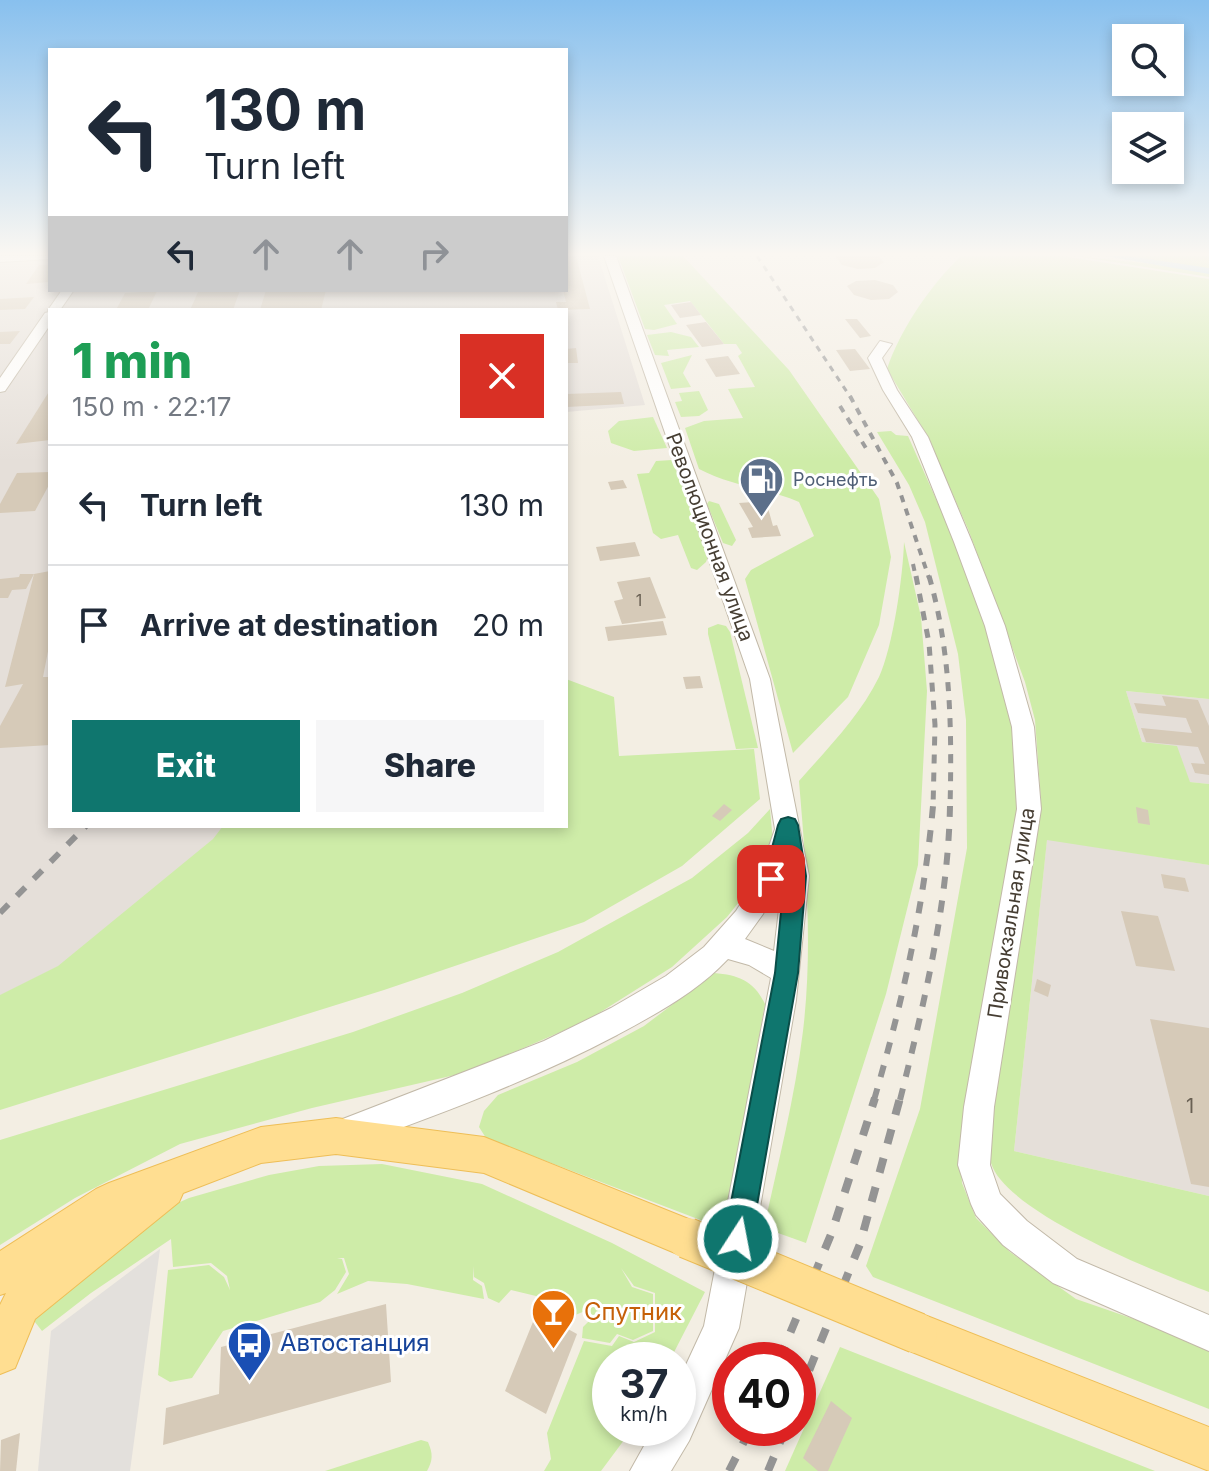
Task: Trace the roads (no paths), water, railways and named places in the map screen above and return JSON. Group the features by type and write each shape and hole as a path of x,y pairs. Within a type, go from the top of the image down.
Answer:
{"main road":[{"path":"0,1275 109,1202 261,1145 336,1136 484,1155 1209,1449"},
{"path":"0,1353 21,1305 188,1172"}],"street":[{"path":"0,388 44,325"},
{"name":"Революционная улица","path":"635,325 760,679 796,876 786,973 721,1328 696,1384"},
{"name":"Привокзальная улица","path":"885,344 875,358 890,390 920,437 963,542 995,626 1023,727 1029,809 979,1107 974,1165 987,1204 1015,1233 1065,1271 1209,1333"},
{"path":"336,1136 560,1051 663,994 723,946 763,894 778,864 788,825"},
{"path":"723,946 755,954 786,973"},
{"name":"Революционная улица","path":"649,1471 665,1446"}],"railway":[{"path":"802,325 851,398"},
{"path":"850,396 897,483 929,578"},
{"path":"840,406 869,453"},
{"path":"913,564 916,578"},
{"path":"916,576 929,643 935,725 933,808"},
{"path":"929,576 946,662 951,750 950,808"},
{"path":"874,1100 911,954 933,806"},
{"path":"900,1100 940,917 950,806"},
{"path":"0,913 84,828"},
{"path":"786,1342 832,1232 875,1098"},
{"path":"816,1353 860,1244 900,1098"},
{"path":"729,1471 742,1446"},
{"path":"768,1471 778,1446"}],"place":[{"name":"Роснефть","path":"762,519"},
{"name":"Спутник","path":"553,1351"},
{"name":"Автостанция","path":"249,1382"}]}
